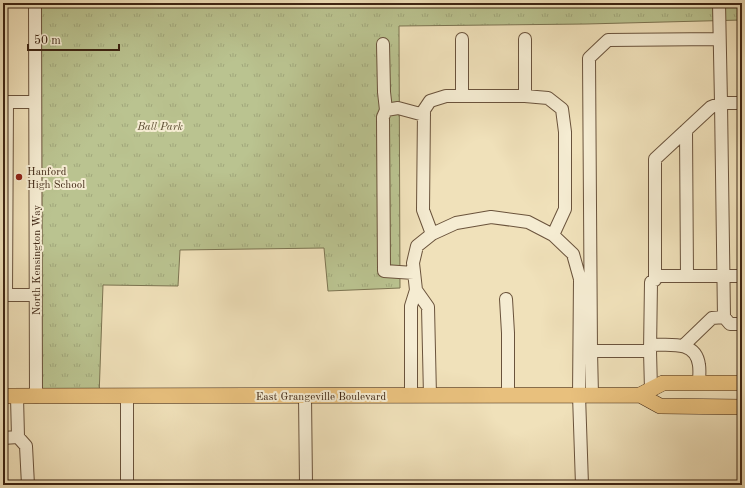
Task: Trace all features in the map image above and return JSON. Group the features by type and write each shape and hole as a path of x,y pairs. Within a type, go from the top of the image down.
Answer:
{"main road":[{"name":"East Grangeville Boulevard","path":"10,396 586,395 645,393 663,383 742,383"},
{"name":"East Grangeville Boulevard","path":"645,393 660,406 742,407"}],"street":[{"name":"North Kensington Way","path":"35,3 36,396"},
{"path":"718,3 724,317 730,324 742,324"},
{"path":"462,39 462,96"},
{"path":"525,39 525,96"},
{"path":"582,485 586,395 591,351 590,58 608,40 719,39"},
{"path":"383,44 386,110 383,117 384,271 414,273"},
{"path":"432,234 423,210 424,110 430,101 446,96 525,96 548,98 562,109 565,132 565,209 553,235"},
{"path":"35,102 5,102 4,295 36,295"},
{"path":"655,280 655,159 710,107 721,104 742,103"},
{"path":"386,110 398,108 424,115"},
{"path":"686,130 686,276"},
{"path":"412,396 411,306 416,290 413,263 417,246 432,234 456,223 491,217 528,222 553,235 573,254 580,279 586,395"},
{"path":"645,393 650,348 651,282 659,276 742,276"},
{"path":"416,290 428,307 430,396"},
{"path":"506,299 508,333 508,395"},
{"path":"684,345 712,318 724,317"},
{"path":"411,330 429,331"},
{"path":"591,351 684,345 696,353 699,364 699,383"},
{"path":"10,396 18,437 26,446 28,485"},
{"path":"127,396 127,485"},
{"path":"305,396 306,485"},
{"path":"3,438 18,437"}],"green space":[{"name":"Ball Park","path":"35,3 742,3 742,20 586,24 399,26 400,288 328,291 324,248 180,250 178,286 103,285 99,397 36,397"}],"place":[{"name":"Hanford High School","path":"19,177"}]}
